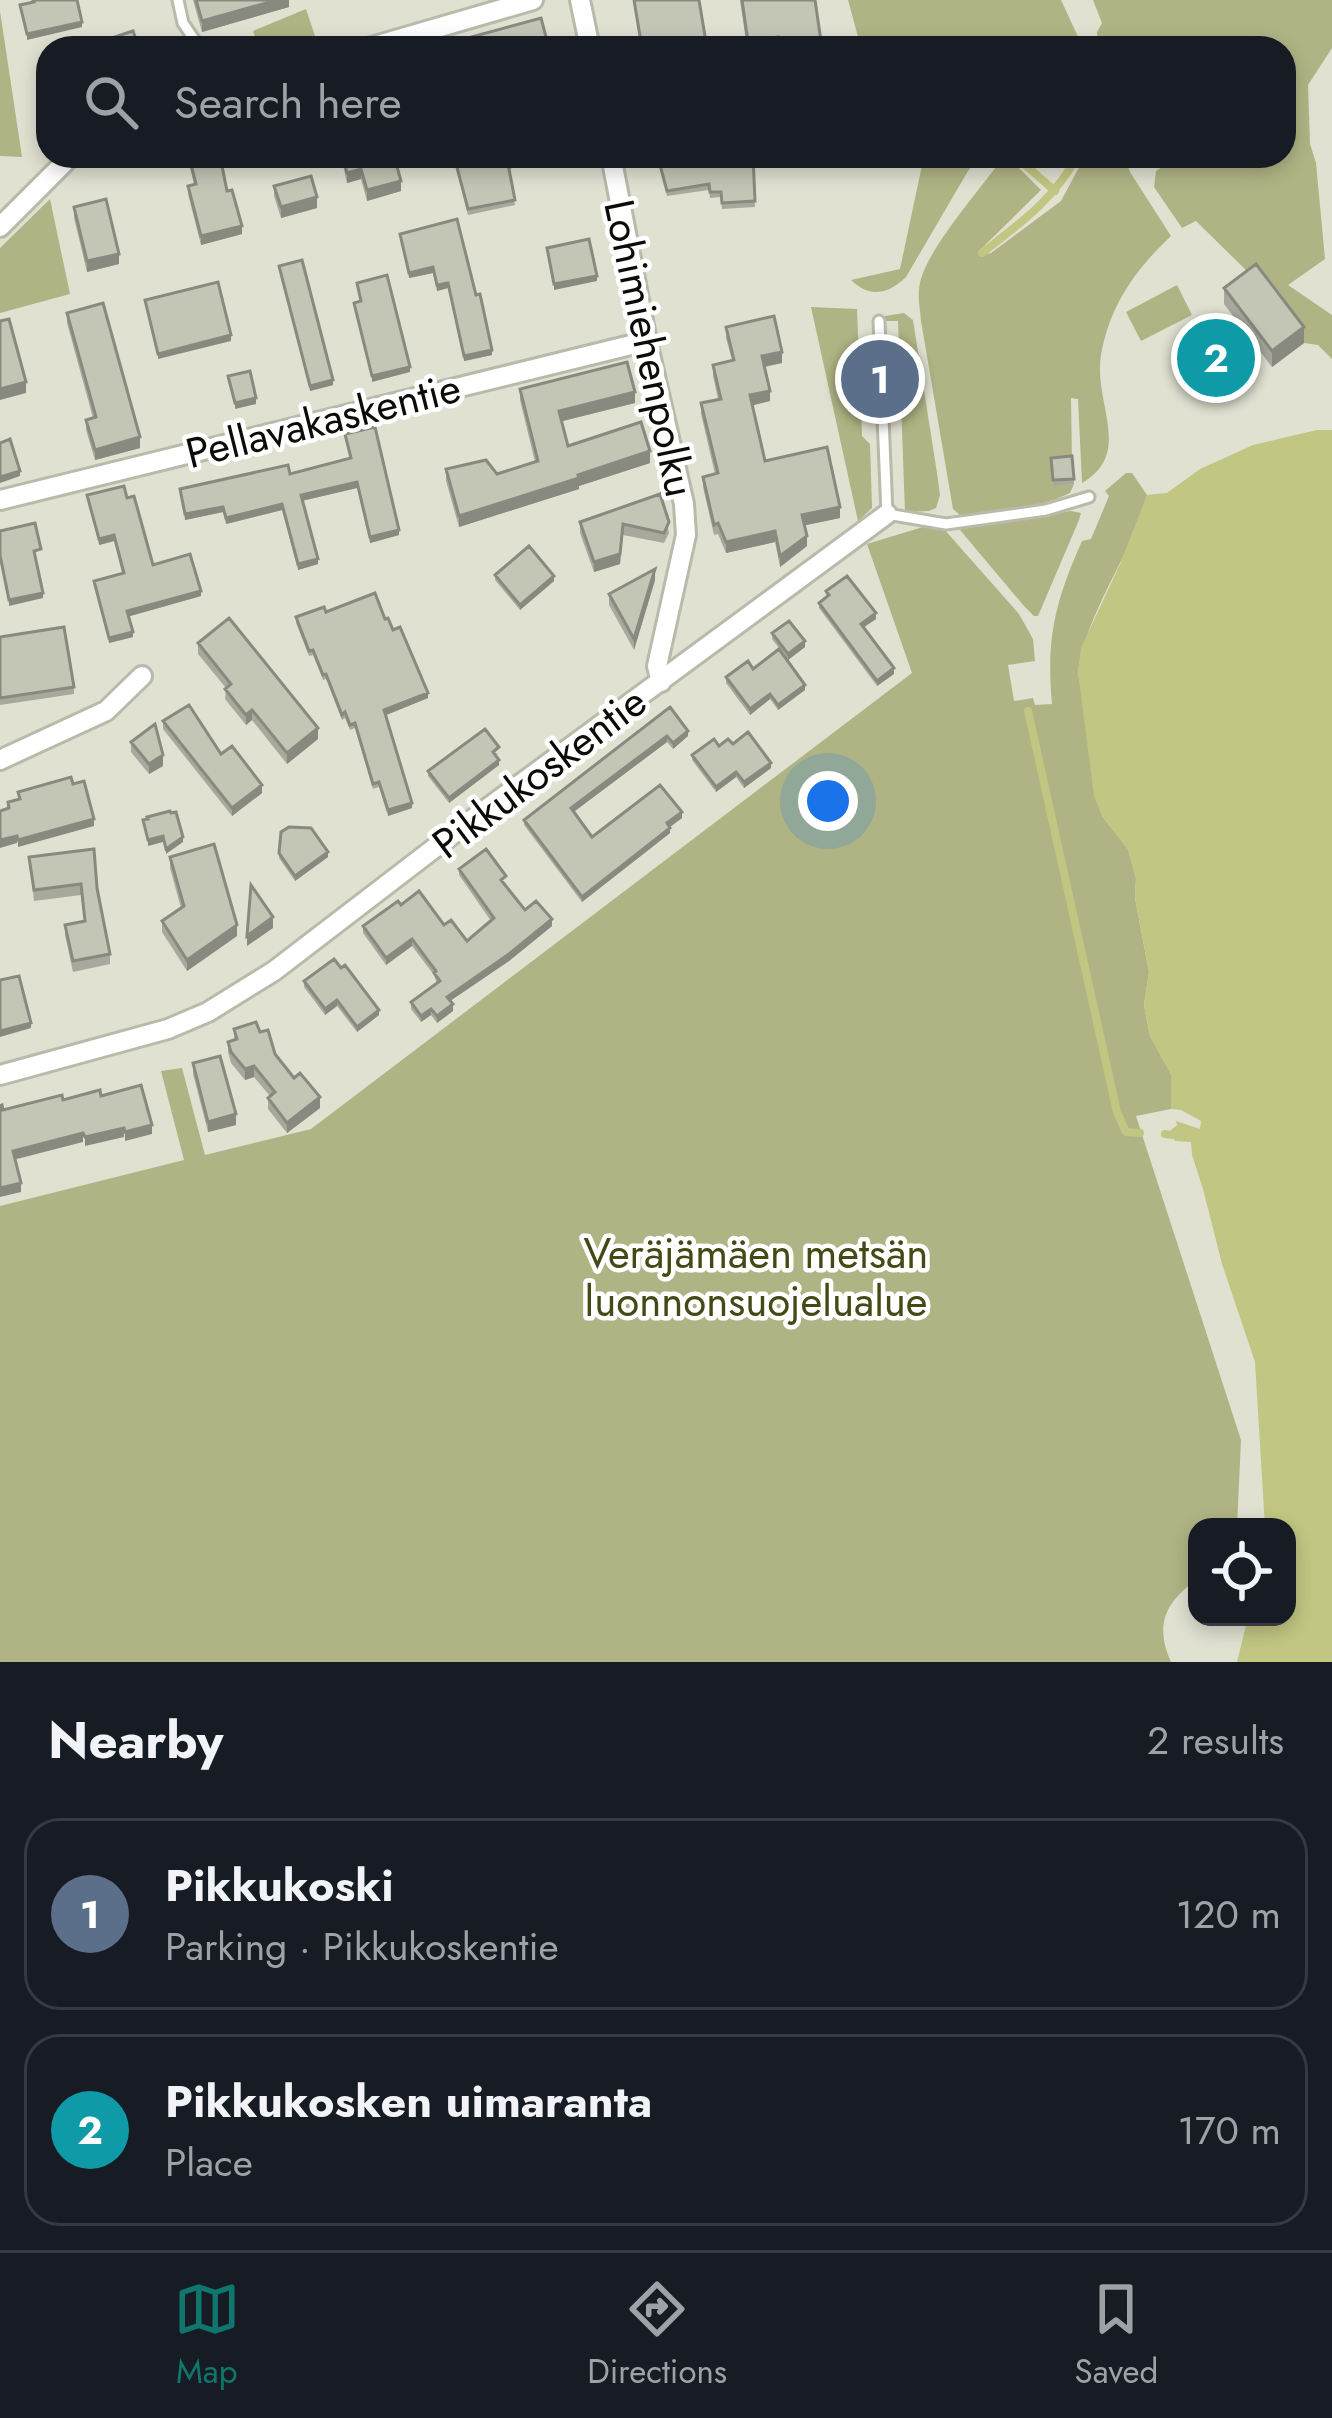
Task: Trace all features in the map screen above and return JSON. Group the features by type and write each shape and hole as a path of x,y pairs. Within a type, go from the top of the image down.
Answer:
{"street":[{"path":"409,36 533,0"},
{"path":"580,0 588,36"},
{"path":"0,227 59,168"},
{"name":"Lohimiehenpolku","path":"613,168 686,523 657,666 661,682"},
{"name":"Pellavakaskentie","path":"0,500 647,341"},
{"name":"Pikkukoskentie","path":"0,1076 168,1029 208,1012 274,971 887,514"},
{"path":"0,760 106,710 142,676"}],"lane":[{"path":"178,0 192,36"},
{"path":"879,321 887,514 946,524 1046,510 1089,497"}],"green space":[{"path":"848,0 1061,0 1078,36 858,36"},
{"path":"1093,0 1332,0 1332,48 1308,85 1310,144 1325,259 1288,285 1332,315 1332,359 1318,345 1304,343 1256,280 1196,221 1182,228 1154,187 1160,168 1296,168 1296,36 1097,36 1102,23"},
{"path":"306,9 315,36 255,36 253,31"},
{"path":"0,11 22,157 0,156"},
{"path":"921,168 970,168 906,277 892,288 872,292 851,280 900,269"},
{"path":"995,168 1019,168 1041,190 979,256 991,253 1061,201 1079,168 1128,168 1171,236 1126,290 1105,337 1100,373 1108,426 1106,457 1082,483 1078,399 1071,398 1072,462 1051,464 1053,485 1074,484 1070,493 1031,506 961,516 953,509 921,321 920,283 943,237"},
{"path":"50,199 70,294 0,313 0,248"},
{"path":"1177,285 1192,315 1141,341 1126,312"},
{"path":"811,307 857,309 862,436 870,444 872,508 858,521"},
{"path":"904,313 913,320 940,495 936,508 929,511 905,512 898,321 884,321 885,316"},
{"name":"Veräjämäen metsän luonnonsuojelualue","path":"1132,473 1147,495 1090,627 1078,672 1102,816 1128,849 1136,878 1135,898 1149,972 1144,1005 1150,1036 1171,1074 1171,1109 1136,1116 1241,1440 1237,1518 1188,1518 1188,1587 1171,1605 1164,1625 1171,1662 0,1662 0,1206 184,1160 161,1071 182,1068 205,1155 311,1129 912,673 867,544 923,527 943,528 1019,614 1033,639 1035,661 1008,665 1014,701 1033,698 1035,705 1052,704 1050,659 1055,621 1082,541 1091,539 1109,496 1105,491"},
{"path":"1081,513 1079,520 1038,616 1024,606 960,530 963,527"}],"shaded area":[{"path":"1332,430 1332,1662 1237,1662 1246,1626 1296,1626 1296,1518 1264,1518 1255,1362 1222,1264 1191,1142 1175,1141 1171,1130 1176,1121 1200,1129 1201,1121 1171,1109 1171,1074 1150,1036 1144,1005 1149,972 1135,898 1136,878 1128,849 1102,816 1094,796 1078,672 1081,648 1147,495 1167,493 1200,469 1253,445"}],"building":[{"path":"33,0 77,0 82,22 27,34 20,5"},
{"path":"196,0 277,0 202,21"},
{"path":"634,0 699,0 705,36 640,36"},
{"path":"742,0 815,0 820,36 747,36"},
{"path":"541,18 546,36 475,36"},
{"path":"192,168 222,168 242,226 201,236 188,186 196,184"},
{"path":"346,168 397,168 401,181 367,190 361,169 347,173"},
{"path":"457,168 509,168 515,200 468,209"},
{"path":"661,168 754,168 755,201 722,203 721,192 710,192 709,184 667,191"},
{"path":"311,176 317,197 281,207 274,186"},
{"path":"106,199 119,254 87,261 74,207"},
{"path":"457,219 492,350 464,356 448,283 437,285 433,267 409,273 400,234"},
{"path":"589,239 597,276 554,284 547,248"},
{"path":"302,260 333,380 310,386 279,266"},
{"path":"1256,264 1304,327 1272,351 1224,288"},
{"path":"387,275 410,367 372,376 354,303 361,301 357,283"},
{"path":"218,282 231,335 158,354 145,300"},
{"path":"103,303 140,437 95,450 86,420 96,417 67,313"},
{"path":"774,316 782,352 762,356 770,391 750,395 765,461 827,447 840,507 802,515 807,536 780,556 775,531 726,542 718,523 714,525 703,477 718,473 701,403 721,399 713,365 734,360 726,327"},
{"path":"9,319 26,382 0,389 0,321"},
{"path":"627,362 635,392 559,411 568,446 641,422 650,451 459,516 446,469 486,460 497,474 538,461 520,389"},
{"path":"250,371 256,398 235,403 228,376"},
{"path":"375,427 399,530 370,537 357,482 301,495 318,559 298,564 282,504 226,518 223,507 185,514 180,489 288,465 290,474 351,458 345,434"},
{"path":"10,439 20,471 0,477 0,443"},
{"path":"1072,456 1074,479 1053,480 1051,458"},
{"path":"124,486 127,498 134,496 153,565 190,554 201,591 127,611 133,632 109,638 94,581 124,573 114,535 99,539 87,495"},
{"path":"660,494 669,522 664,533 623,524 620,554 594,562 580,522"},
{"path":"35,523 41,549 34,551 43,593 9,600 0,531"},
{"path":"529,546 554,576 520,605 495,575"},
{"path":"655,569 634,639 609,594"},
{"path":"847,576 876,613 861,624 894,668 877,681 819,603 829,595 826,591"},
{"path":"375,593 393,630 400,627 428,693 384,710 412,803 388,810 379,782 373,784 355,723 350,725 345,712 342,715 296,617 324,607 326,612"},
{"path":"229,618 318,728 287,753 252,710 246,715 225,689 231,684 198,643"},
{"path":"789,621 805,641 788,654 772,633"},
{"path":"64,627 74,687 0,698 0,637"},
{"path":"779,649 805,685 778,705 770,694 750,709 726,677 748,661 753,669"},
{"path":"189,705 221,754 232,746 262,785 232,808 163,721"},
{"path":"670,707 688,731 673,743 667,736 571,808 592,837 660,785 682,812 667,823 670,828 582,897 524,820"},
{"path":"155,724 163,755 149,764 131,742"},
{"path":"485,729 499,747 493,752 499,760 449,798 428,771"},
{"path":"748,732 771,763 744,782 736,772 716,787 692,755 714,739 719,746 728,739 733,744"},
{"path":"71,777 73,784 84,781 94,819 18,840 17,836 0,840 0,811 9,808 8,802 20,799 18,792"},
{"path":"176,812 183,837 166,849 163,836 148,840 143,820"},
{"path":"289,827 311,828 328,852 295,876 279,853 281,832"},
{"path":"214,844 237,925 187,960 162,921 184,906 170,857"},
{"path":"94,849 110,954 73,961 65,925 85,921 81,884 34,890 29,857"},
{"path":"486,849 506,876 501,880 525,910 536,901 552,919 447,997 453,1004 437,1016 431,1009 421,1016 411,1002 440,981 436,971 412,939 386,958 363,926 419,891 444,925 451,920 467,941 494,918 459,869"},
{"path":"251,885 273,917 247,936"},
{"path":"334,959 341,968 345,965 379,1010 357,1027 337,1000 325,1009 304,981"},
{"path":"19,976 31,1023 0,1031 0,980"},
{"path":"256,1022 260,1032 268,1030 275,1054 294,1078 300,1073 320,1097 287,1123 268,1098 275,1092 254,1066 245,1069 231,1052 228,1042 237,1039 234,1029"},
{"path":"220,1056 236,1114 208,1122 193,1063"},
{"path":"141,1085 152,1125 85,1137 83,1133 13,1151 21,1183 0,1188 0,1106 3,1110 100,1090 101,1096"}],"waterway":[{"path":"1029,168 1055,191"},
{"path":"982,253 1047,198 1070,168"},
{"path":"1028,711 1117,1112 1126,1132 1140,1133"},
{"path":"1165,1134 1173,1135"}],"place":[{"name":"Pikkukosken uimaranta","path":"1216,358"},
{"name":"Pikkukoski","path":"880,379"}]}
